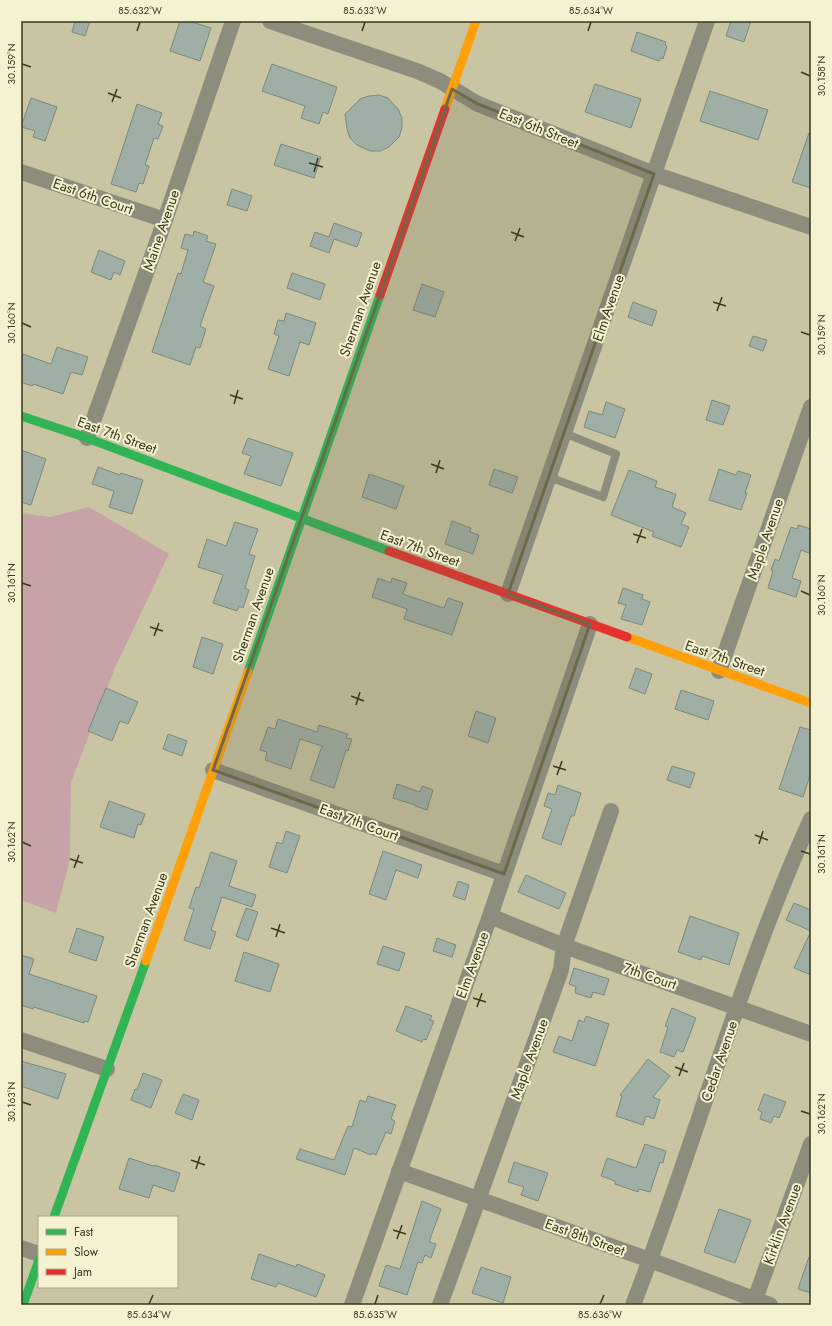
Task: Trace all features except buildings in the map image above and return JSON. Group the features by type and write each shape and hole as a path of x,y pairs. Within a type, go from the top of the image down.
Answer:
{"street":[{"name":"Maine Avenue","path":"87,438 165,220 233,21"},
{"name":"East 6th Street","path":"270,21 417,71 440,81 478,104 654,174 811,227"},
{"name":"Sherman Avenue","path":"54,1216 178,873 476,21"},
{"name":"Elm Avenue","path":"508,594 707,21"},
{"name":"East 6th Court","path":"21,172 165,220"},
{"name":"Maple Avenue","path":"719,671 811,407"},
{"name":"East 7th Street","path":"21,416 87,438 301,520 811,703"},
{"name":"Elm Avenue","path":"352,1305 490,916 590,624"},
{"name":"East 7th Court","path":"213,770 504,874"},
{"name":"Maple Avenue","path":"440,1305 561,970 564,946 611,811"},
{"name":"Cedar Avenue","path":"633,1305 788,869 811,818"},
{"name":"7th Court","path":"490,916 564,946 811,1034"},
{"path":"21,1040 107,1069"},
{"name":"Kirklin Avenue","path":"760,1303 811,1144"},
{"name":"East 8th Street","path":"399,1171 650,1260 760,1303"},
{"path":"21,1248 38,1254"},
{"path":"23,1305 38,1263"}],"lane":[{"path":"549,477 603,497 616,454 564,433"}],"highlighted area":[{"path":"452,89 478,104 654,174 508,594 590,624 504,874 213,770"}],"shaded area":[{"path":"89,507 169,554 114,670 71,782 70,859 56,913 21,900 21,513 50,517"}],"traffic: fast":[{"path":"248,672 380,295"},
{"path":"21,416 87,438 389,551"},
{"path":"54,1216 146,961"},
{"path":"23,1305 38,1263"}],"traffic: slow":[{"path":"445,109 476,21"},
{"path":"627,637 811,703"},
{"path":"146,961 248,672"}],"traffic: jam":[{"path":"380,295 445,109"},
{"path":"389,551 627,637"}]}
